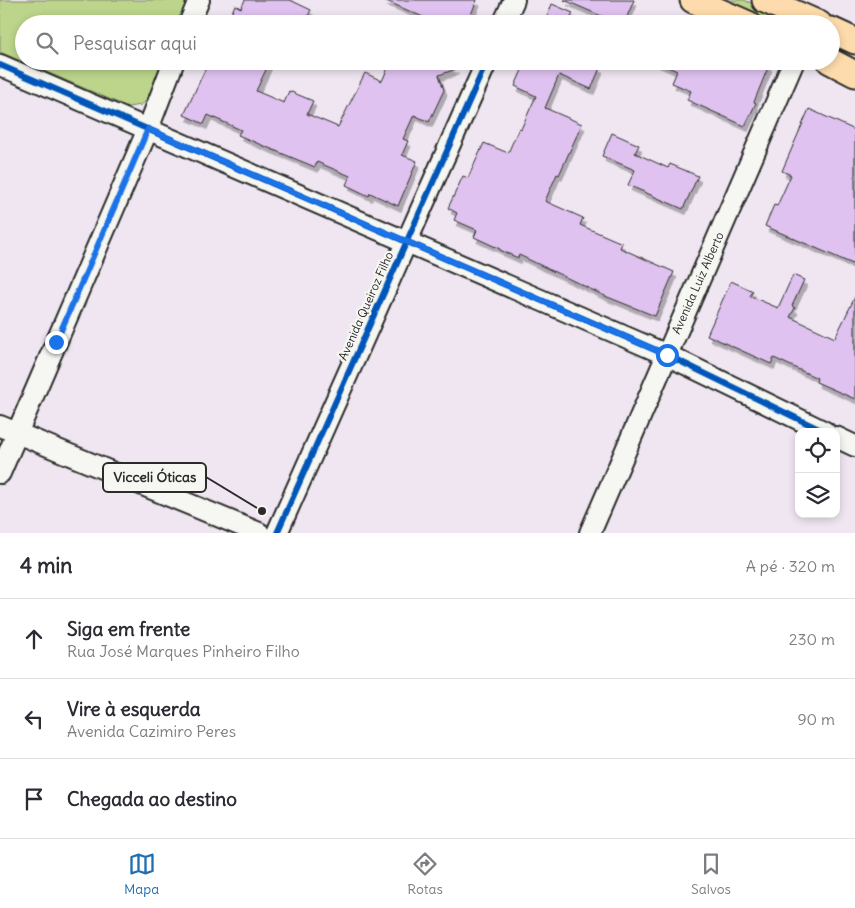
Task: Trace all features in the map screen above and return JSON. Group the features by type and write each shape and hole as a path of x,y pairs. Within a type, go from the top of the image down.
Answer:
{"main road":[{"path":"693,0 727,15"},
{"path":"765,0 805,15"},
{"path":"840,32 855,41"},
{"path":"840,66 855,74"}],"street":[{"path":"193,15 199,0"},
{"path":"507,15 514,0"},
{"path":"0,65 667,355 817,428"},
{"path":"0,473 9,430 148,129 171,70"},
{"name":"Avenida Queiroz Filho","path":"277,533 483,70"},
{"name":"Avenida Luiz Alberto","path":"590,533 790,70"},
{"path":"9,430 259,533"},
{"path":"840,439 855,446"}],"green space":[{"path":"0,0 192,0 186,15 15,15 15,58 0,52"},
{"path":"716,0 744,0 779,15 751,15"},
{"path":"42,70 162,70 151,97 141,105 128,107"}],"building":[{"path":"245,0 290,0 311,10 308,15 231,15 235,5 241,8"},
{"path":"384,0 477,0 471,15 418,15"},
{"path":"564,0 634,0 628,15 599,15"},
{"path":"552,4 573,13 572,15 548,15"},
{"path":"205,70 266,70 256,91 284,103 289,91 313,101 307,114 338,127 365,73 382,81 387,70 453,70 439,75 444,90 429,122 414,115 403,139 408,141 402,155 417,161 398,206 370,193 369,196 346,185 350,176 317,162 315,167 238,135 241,130 208,115 204,124 184,115"},
{"path":"522,70 599,70 591,89 559,75 545,108 582,124 545,201 583,218 580,225 622,243 620,248 674,272 655,316 605,296 519,255 518,258 500,250 474,237 477,230 454,220 457,213 448,208 463,176 468,178 484,143 508,153 519,128 521,129 536,96 515,86"},
{"path":"675,70 767,70 754,102 756,103 745,126 687,100 691,91 672,83 677,71"},
{"path":"809,109 855,130 855,265 765,226 774,205 777,206 791,175 782,171"},
{"path":"612,133 639,145 635,153 668,168 670,164 698,176 683,209 628,185 635,170 602,156"},
{"path":"793,275 804,280 792,306 795,308 790,317 835,338 855,297 855,399 816,382 817,378 774,358 771,364 707,335 731,281 753,291 750,296 778,308"}],"cycle path":[{"path":"0,65 667,355 817,428"},
{"path":"277,533 483,70"}],"place":[{"name":"Vicceli Óticas","path":"262,511"}],"route":[{"path":"56,342 148,129 667,355"}]}
